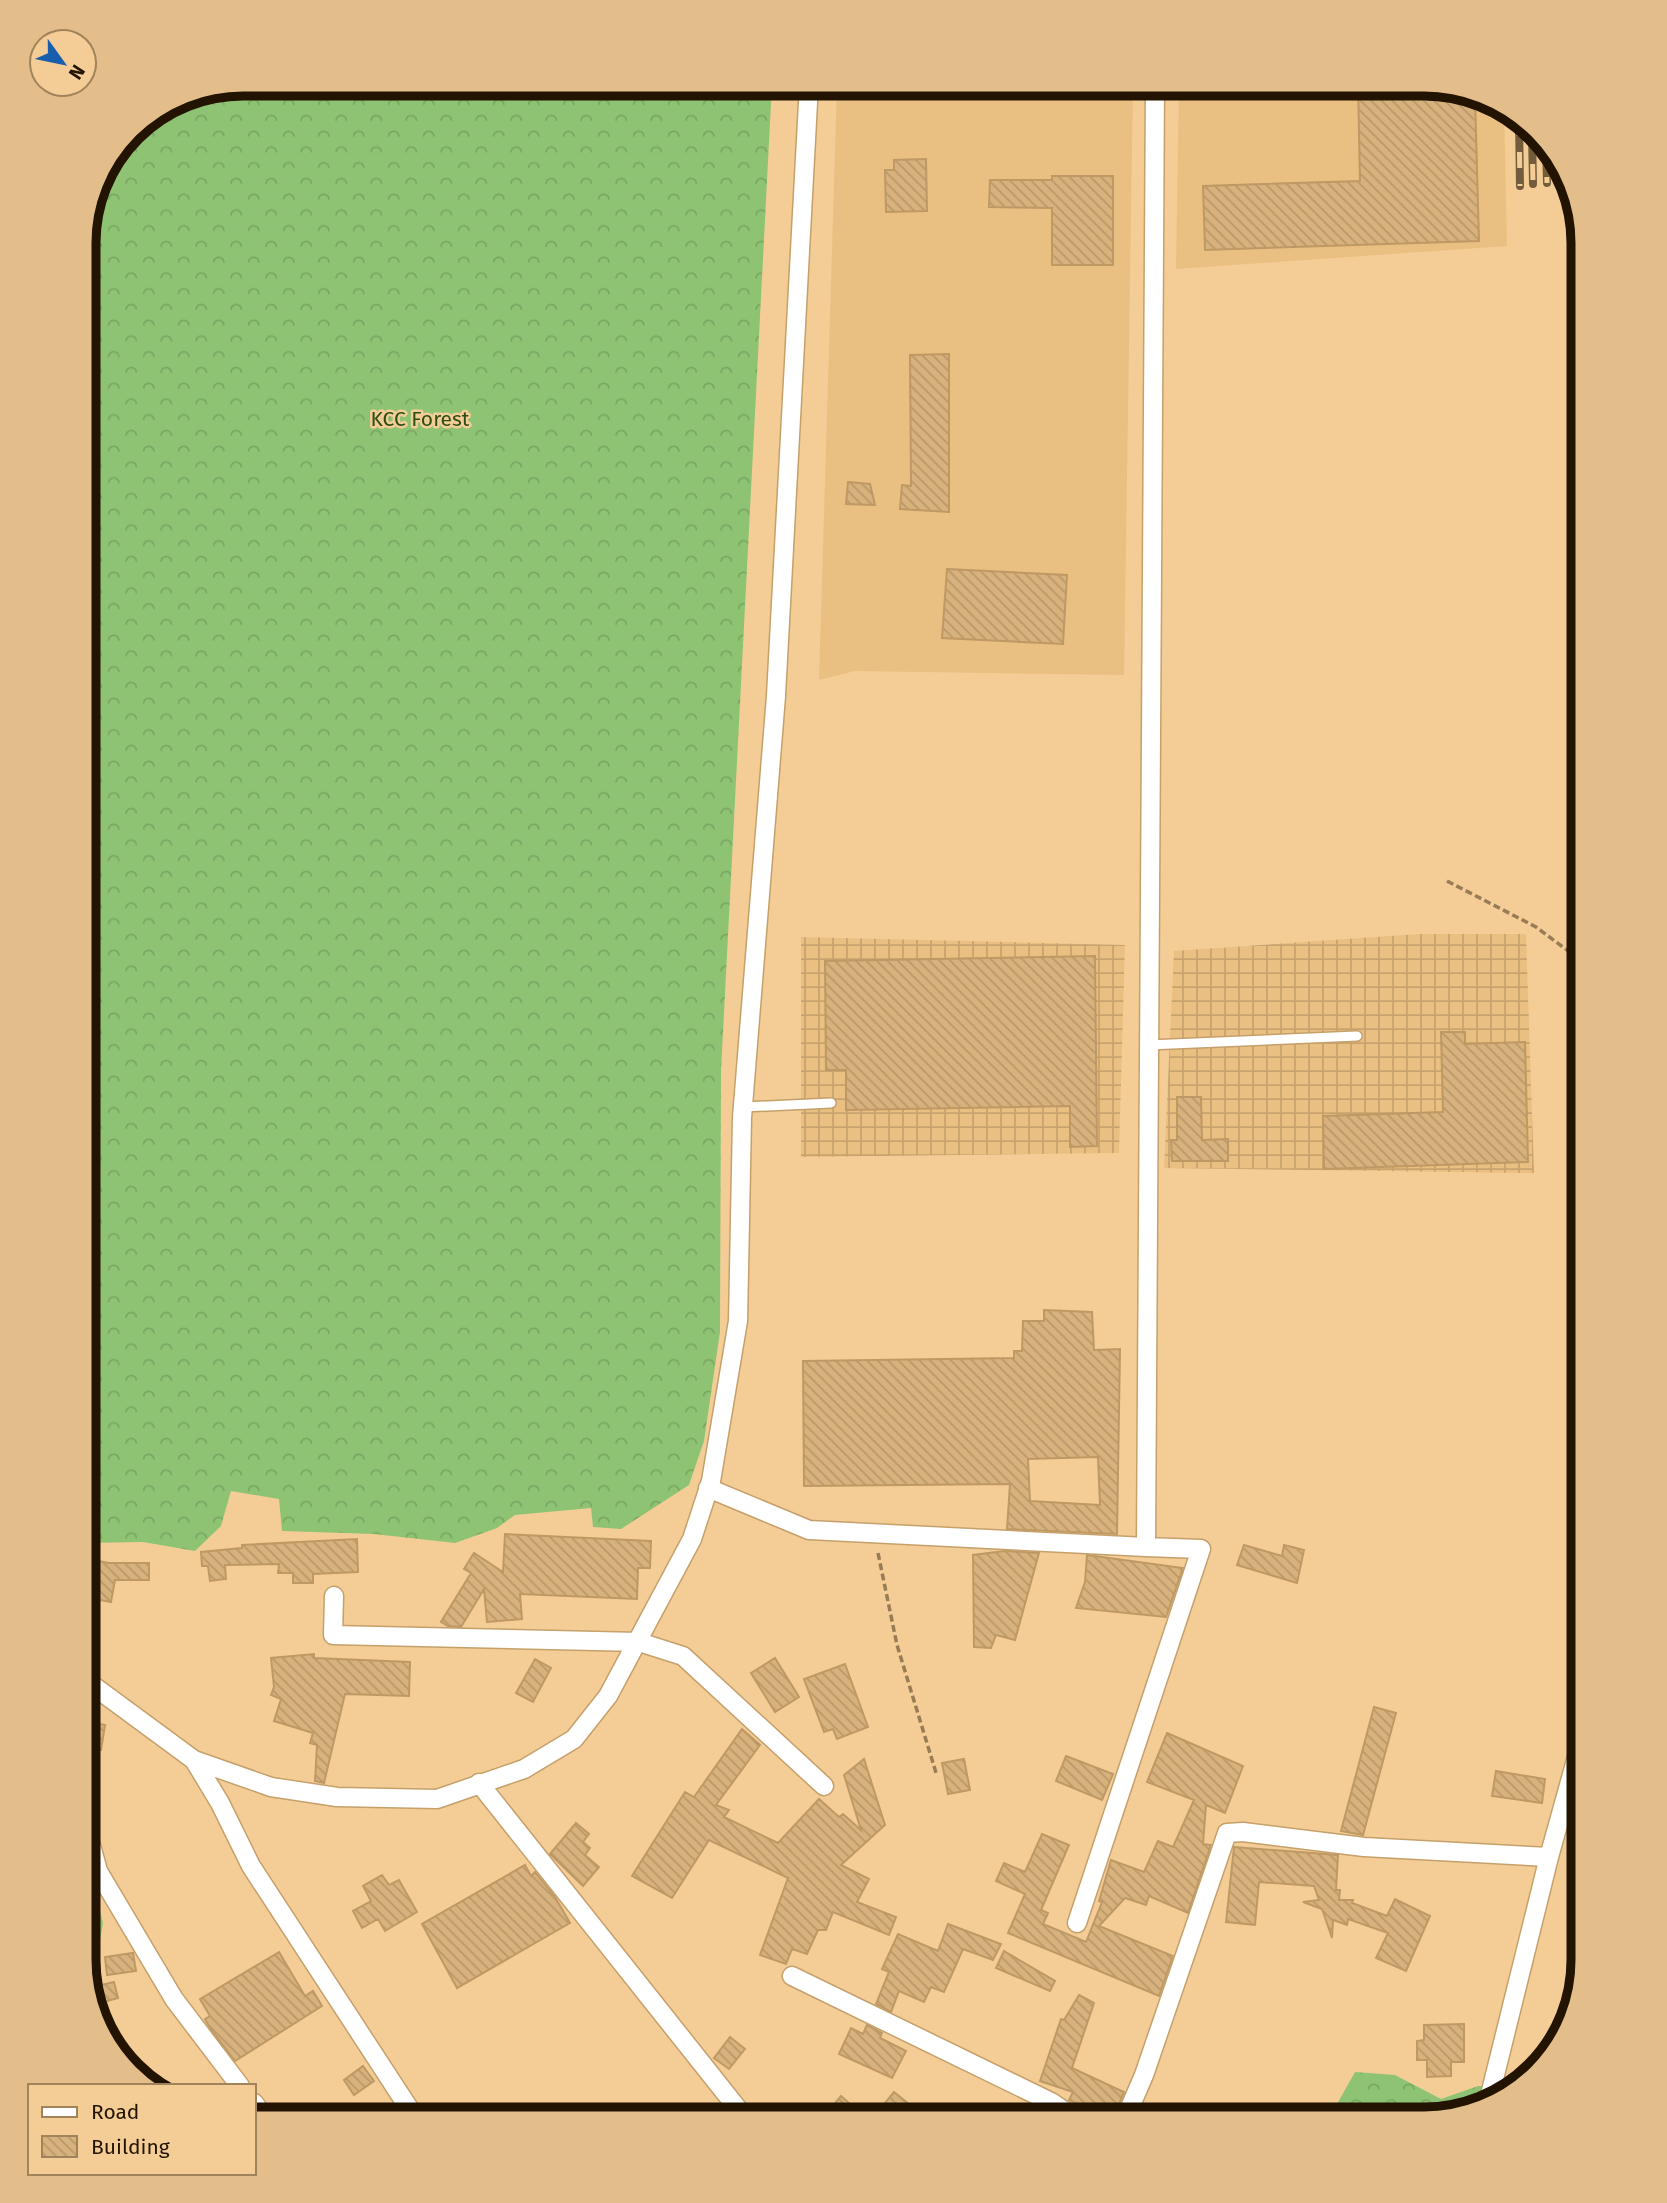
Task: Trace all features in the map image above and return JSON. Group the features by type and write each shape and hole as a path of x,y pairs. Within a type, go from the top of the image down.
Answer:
{"street":[{"path":"96,1688 194,1760 271,1787 337,1797 437,1799 524,1769 573,1739 608,1696 692,1539 708,1488 738,1321 743,1107 776,696 807,96"},
{"path":"1146,1548 1154,97"},
{"path":"708,1488 809,1530 1201,1549 1133,1761 1077,1923"},
{"path":"334,1596 333,1635 639,1642 683,1656 824,1786"},
{"path":"194,1760 220,1803 251,1866 408,2107"},
{"path":"1491,2091 1571,1778"},
{"path":"480,1783 736,2107"},
{"path":"1130,2107 1144,2075 1227,1833 1243,1832 1364,1847 1549,1857"},
{"path":"96,1864 174,1999 238,2084"},
{"path":"792,1976 1058,2107"}],"lane":[{"path":"1148,1045 1357,1036"},
{"path":"743,1107 831,1103"}],"path":[{"path":"1447,881 1536,927 1571,953"},
{"path":"874,1534 897,1645 937,1776"}],"shaded area":[{"path":"837,96 1133,97 1124,675 855,671 819,680"},
{"path":"1179,97 1433,97 1471,104 1504,121 1507,246 1176,269"},
{"path":"1419,934 1526,934 1534,1173 1164,1168 1174,951"},
{"path":"801,937 1125,945 1119,1153 801,1157"}],"green space":[{"name":"KCC Forest","path":"244,96 771,96 721,1071 720,1332 704,1441 689,1485 621,1529 593,1527 591,1508 515,1515 497,1528 455,1543 374,1534 282,1531 279,1499 231,1491 221,1526 195,1551 143,1542 96,1543 97,234 107,187 121,162 139,139 162,121 187,107 215,99"},
{"path":"96,1897 103,1923 96,1962"},
{"path":"1355,2072 1395,2075 1441,2099 1478,2086 1497,2087 1480,2096 1443,2105 1339,2107 1337,2104"}],"building":[{"path":"1358,97 1433,97 1475,105 1479,241 1205,250 1203,186 1360,181"},
{"path":"926,159 927,211 886,212 885,170 894,170 894,160"},
{"path":"1052,176 1113,176 1113,265 1052,265 1052,208 989,207 990,180 1052,180"},
{"path":"949,354 949,512 900,509 902,485 911,486 910,355"},
{"path":"848,482 870,484 875,505 846,504"},
{"path":"947,569 1067,575 1063,644 942,638"},
{"path":"1095,956 1097,1146 1070,1147 1070,1106 846,1110 846,1070 826,1070 825,961"},
{"path":"1441,1032 1465,1032 1465,1044 1525,1042 1528,1162 1324,1169 1323,1116 1443,1112"},
{"path":"1177,1097 1201,1097 1202,1140 1228,1139 1228,1161 1172,1161 1171,1140 1177,1140"},
{"path":"1044,1310 1092,1312 1094,1350 1120,1349 1117,1534 1007,1529 1010,1484 804,1486 803,1361 1014,1358 1014,1351 1022,1351 1023,1321 1044,1321","holes":["1098,1457 1100,1505 1030,1501 1028,1459"]},
{"path":"505,1534 651,1541 650,1568 638,1568 637,1599 520,1594 522,1619 487,1622 484,1589 461,1627 448,1626 441,1622 471,1573 464,1569 474,1553 503,1572"},
{"path":"357,1539 358,1572 313,1574 313,1583 293,1583 293,1573 278,1573 279,1564 225,1565 226,1579 210,1581 208,1566 202,1566 201,1552 242,1548 242,1545"},
{"path":"1244,1545 1282,1556 1284,1545 1304,1550 1297,1583 1237,1565"},
{"path":"1005,1551 1039,1553 1015,1640 996,1635 991,1648 974,1647 973,1555"},
{"path":"1087,1555 1183,1568 1166,1617 1076,1608 1085,1582"},
{"path":"96,1561 149,1563 149,1580 115,1580 111,1602 96,1599"},
{"path":"314,1654 314,1658 410,1662 409,1696 345,1694 324,1783 315,1781 317,1745 310,1743 313,1733 274,1721 281,1699 271,1695 274,1687 271,1658"},
{"path":"775,1658 799,1697 775,1712 751,1673"},
{"path":"535,1659 551,1668 533,1702 516,1693"},
{"path":"845,1664 868,1727 837,1739 833,1729 824,1732 804,1679"},
{"path":"1374,1707 1396,1713 1363,1835 1341,1831"},
{"path":"96,1723 105,1725 101,1750 96,1749"},
{"path":"742,1729 760,1745 716,1805 729,1810 724,1817 778,1843 819,1799 839,1817 843,1814 861,1830 844,1775 864,1759 885,1825 841,1865 869,1879 857,1902 896,1917 889,1935 833,1912 826,1930 818,1930 807,1954 792,1949 786,1964 760,1955 788,1878 709,1840 672,1898 632,1876 685,1792 694,1797"},
{"path":"1167,1733 1243,1766 1225,1813 1206,1805 1203,1844 1211,1845 1188,1913 1149,1896 1146,1905 1125,1898 1099,1926 1173,1956 1159,1996 1008,1933 1025,1894 996,1881 1004,1863 1025,1872 1042,1834 1069,1845 1041,1910 1048,1913 1043,1924 1086,1942 1102,1902 1099,1901 1111,1860 1144,1872 1158,1841 1173,1847 1194,1800 1147,1782"},
{"path":"1066,1756 1113,1774 1102,1800 1056,1781"},
{"path":"964,1759 970,1790 948,1794 942,1763"},
{"path":"1496,1771 1545,1779 1542,1803 1492,1796"},
{"path":"576,1823 589,1834 583,1842 590,1848 585,1855 599,1867 583,1886 550,1854"},
{"path":"1234,1847 1338,1855 1336,1890 1340,1890 1339,1900 1353,1900 1352,1903 1387,1916 1395,1899 1430,1916 1406,1971 1376,1958 1388,1933 1348,1919 1347,1925 1333,1920 1332,1938 1322,1909 1303,1902 1319,1900 1314,1886 1259,1882 1255,1925 1226,1922"},
{"path":"525,1865 531,1876 535,1872 555,1897 570,1923 457,1988 422,1924"},
{"path":"382,1875 389,1885 399,1880 417,1912 385,1931 378,1919 362,1928 353,1911 371,1901 363,1886"},
{"path":"948,1924 1001,1944 993,1960 963,1949 944,1992 931,1987 924,2002 899,1991 891,2012 876,2004 889,1972 882,1969 898,1934 938,1951"},
{"path":"1004,1951 1055,1981 1050,1991 996,1968"},
{"path":"279,1952 305,1996 313,1991 322,2006 235,2061 210,2028 205,2019 210,2016 200,1999"},
{"path":"133,1953 136,1971 107,1975 105,1957"},
{"path":"114,1982 118,1998 103,2002 99,1986"},
{"path":"1079,1995 1094,2003 1072,2068 1124,2092 1118,2107 1085,2107 1069,2100 1073,2092 1040,2081 1061,2019 1064,2020"},
{"path":"1464,2024 1464,2062 1451,2062 1451,2076 1427,2077 1427,2060 1417,2060 1417,2041 1424,2040 1424,2025"},
{"path":"867,2025 882,2033 880,2038 906,2051 892,2078 839,2054 851,2028 863,2034"},
{"path":"730,2037 745,2049 729,2069 714,2058"},
{"path":"363,2066 374,2081 354,2095 344,2080"},
{"path":"894,2092 913,2107 882,2107"},
{"path":"841,2096 853,2107 832,2107"}],"railway":[{"path":"1519,132 1520,186"},
{"path":"1532,144 1533,184"},
{"path":"1546,163 1547,183"}]}
